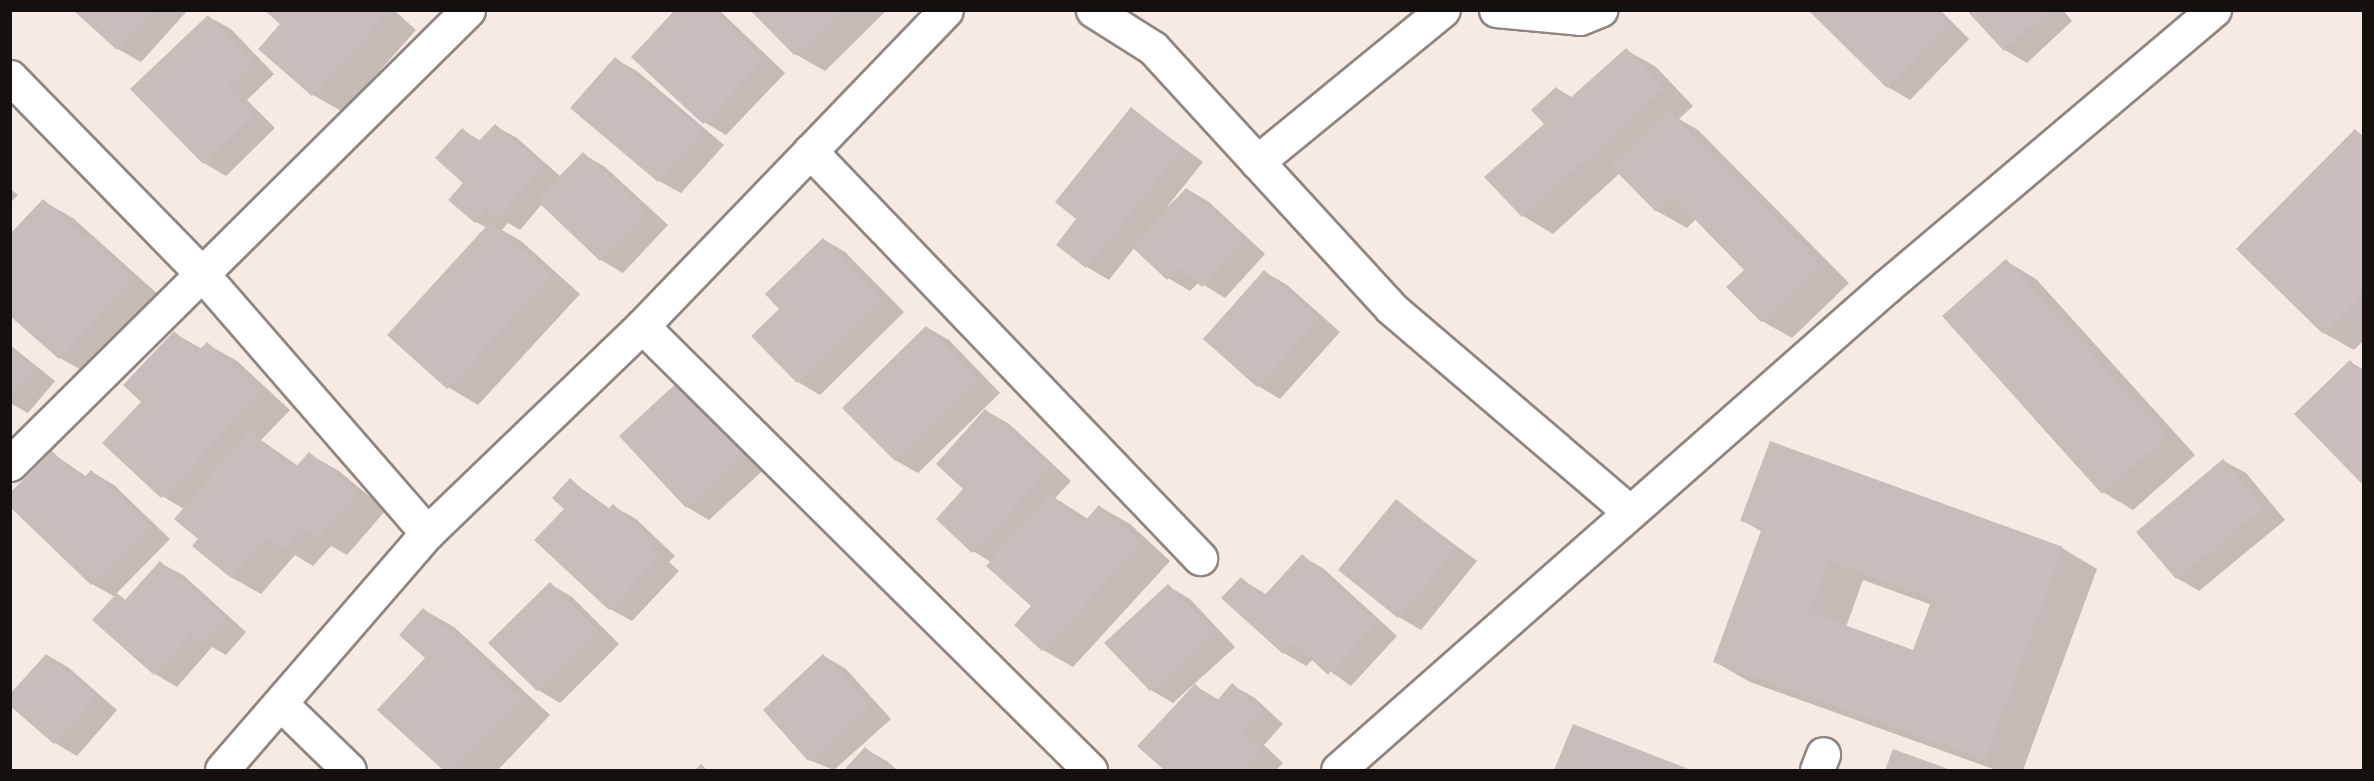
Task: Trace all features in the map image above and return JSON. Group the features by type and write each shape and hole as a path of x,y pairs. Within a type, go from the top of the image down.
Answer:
{"street":[{"path":"10,464 468,10"},
{"path":"222,771 427,533 642,326 946,10"},
{"path":"1093,10 1153,48 1391,308 1630,512"},
{"path":"1257,162 1443,10"},
{"path":"1496,10 1580,18 1600,10"},
{"path":"1338,771 1887,286 2214,10"},
{"path":"10,77 203,275 427,533"},
{"path":"810,151 1200,558"},
{"path":"642,326 1090,771"},
{"path":"280,703 349,771"}],"building":[{"path":"73,10 154,10 117,50"},
{"path":"264,10 385,10 387,12 312,96 258,49 280,24"},
{"path":"675,10 712,10 764,59 703,124 631,57"},
{"path":"750,10 840,10 794,55"},
{"path":"1808,10 1932,10 1948,26 1887,88"},
{"path":"1972,10 2048,10 2004,51 1969,13"},
{"path":"208,15 253,61 226,87 253,115 203,164 130,89"},
{"path":"1626,48 1664,88 1522,217 1484,177 1544,124 1531,110 1556,87 1568,100"},
{"path":"615,57 702,131 658,182 570,108"},
{"path":"1131,107 1182,148 1086,268 1056,245 1076,219 1055,202"},
{"path":"1668,111 1820,265 1761,322 1726,287 1744,270 1672,196 1656,212 1611,166"},
{"path":"495,124 543,166 497,218 487,209 475,223 448,200 463,183 435,158 462,128 478,142"},
{"path":"2355,129 2364,138 2364,293 2323,334 2236,249"},
{"path":"583,152 646,212 600,261 536,200"},
{"path":"1186,188 1244,240 1202,287 1179,267 1167,280 1132,247"},
{"path":"43,199 133,279 59,359 10,316 10,234"},
{"path":"491,221 551,276 447,389 387,335"},
{"path":"823,238 883,299 797,383 751,336 779,309 765,294"},
{"path":"2006,259 2166,437 2102,494 1942,316"},
{"path":"1264,270 1319,318 1257,387 1203,339"},
{"path":"926,326 979,380 895,461 842,408"},
{"path":"174,331 197,352 207,342 261,392 161,498 102,443 141,402 123,385"},
{"path":"10,349 34,368 10,395"},
{"path":"2350,360 2364,375 2364,486 2294,414"},
{"path":"683,377 750,449 686,508 619,436"},
{"path":"985,409 1050,467 972,553 936,519 963,489 936,464"},
{"path":"249,431 294,469 309,452 357,492 317,539 302,528 283,550 266,536 231,578 192,546 198,539 174,519"},
{"path":"1770,441 2063,547 1985,760 1713,662 1762,528 1740,521","holes":["1828,561 1932,599 1913,650 1809,612"]},
{"path":"52,451 82,480 91,470 149,526 91,585 10,507 10,493"},
{"path":"2223,459 2264,507 2176,579 2136,532"},
{"path":"570,478 606,511 613,504 653,542 648,549 658,557 609,610 534,540 564,509 552,498"},
{"path":"1051,494 1083,523 1099,505 1141,543 1042,651 1014,625 1031,606 986,566"},
{"path":"1396,499 1456,547 1398,618 1338,570"},
{"path":"1302,554 1376,622 1328,675 1294,643 1283,654 1221,598 1241,577 1263,597"},
{"path":"160,561 225,619 203,644 191,633 154,675 92,620 117,593 125,600"},
{"path":"550,582 598,631 537,691 488,643"},
{"path":"1168,584 1214,633 1150,691 1104,643"},
{"path":"423,608 521,697 452,770 443,770 377,710 425,658 399,635"},
{"path":"46,654 96,696 54,744 10,706 10,694"},
{"path":"823,654 870,705 808,761 763,710"},
{"path":"1232,683 1262,711 1242,732 1261,750 1242,770 1164,770 1137,746 1195,684 1215,703"},
{"path":"1573,724 1691,770 1554,770"},
{"path":"865,747 891,770 844,770"},
{"path":"1893,749 1951,770 1885,770"},
{"path":"701,764 707,770 695,770"}]}
